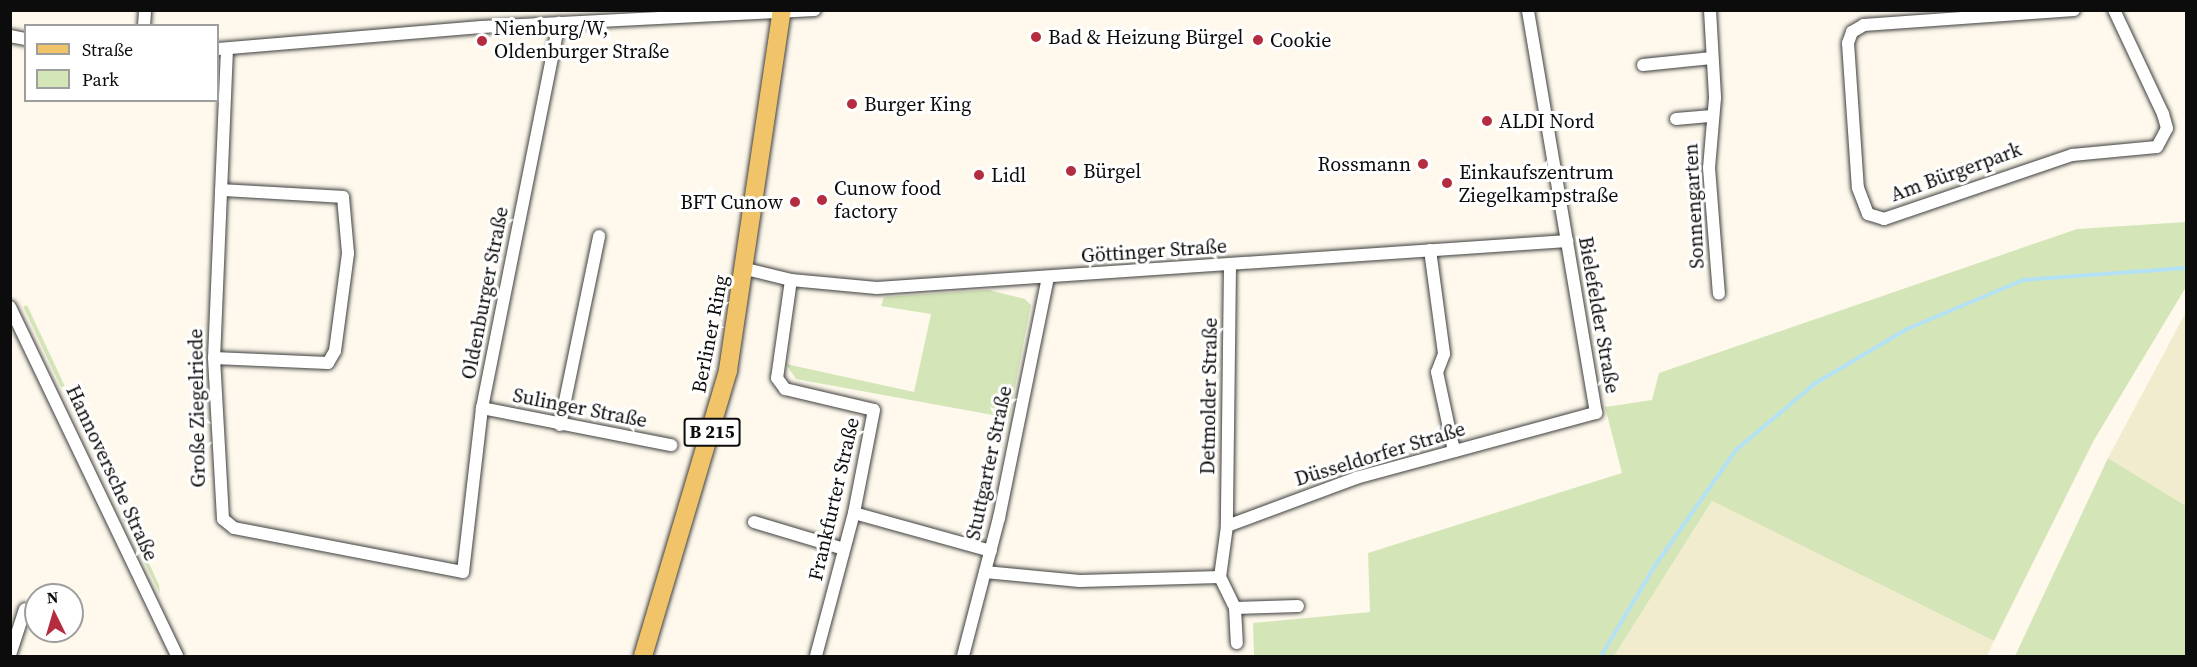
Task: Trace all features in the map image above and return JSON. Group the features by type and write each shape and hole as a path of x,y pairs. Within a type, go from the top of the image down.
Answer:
{"main road":[{"name":"Berliner Ring","path":"643,657 706,457 746,269 782,11"}],"street":[{"path":"222,49 559,23 583,16 815,10"},
{"name":"Bielefelder Straße","path":"1528,10 1596,413"},
{"name":"Sonnengarten","path":"1710,10 1713,58 1709,168 1719,294"},
{"name":"Am Bürgerpark","path":"2074,10 1952,15 1864,26 1852,32 1848,43 1858,188 1868,214 1884,219 2072,155 2157,147 2167,128 2163,114 2114,10"},
{"name":"Oldenburger Straße","path":"463,572 482,408 559,23"},
{"name":"Große Ziegelriede","path":"222,49 221,189 214,358 219,510 230,525 463,572"},
{"path":"1643,65 1713,58"},
{"name":"Sonnengarten","path":"1676,119 1712,116"},
{"path":"214,358 328,363 335,351 348,253 343,198 221,189"},
{"path":"560,425 599,236"},
{"name":"Göttinger Straße","path":"746,269 791,280 877,288 1567,242"},
{"path":"1431,250 1444,354 1437,372 1454,451"},
{"name":"Detmolder Straße","path":"1227,526 1230,266"},
{"name":"Stuttgarter Straße","path":"963,657 991,551 1048,277"},
{"name":"Frankfurter Straße","path":"791,280 776,353 777,378 785,389 874,410 854,513 816,657"},
{"name":"Hannoversche Straße","path":"11,308 177,657"},
{"name":"Sulinger Straße","path":"482,408 671,445"},
{"name":"Düsseldorfer Straße","path":"1227,526 1356,478 1596,413"},
{"path":"854,513 991,551"},
{"path":"754,522 844,549"},
{"path":"1227,526 1220,577 1235,608 1236,643"},
{"path":"985,572 1080,581 1220,577"},
{"path":"1235,608 1298,606"},
{"path":"10,655 24,612"}],"shaded area":[{"path":"2186,312 2186,506 2108,458"},
{"path":"1712,501 1994,641 1987,656 1614,656"}],"green space":[{"path":"2186,222 2186,287 2094,440 1994,641 1712,501 1614,656 1254,656 1253,623 1370,612 1368,553 1622,473 1605,407 1652,400 1659,373 2077,229"},
{"path":"989,290 1025,299 1031,305 1009,418 796,379 786,364 914,392 931,314 881,306 884,297"},
{"path":"27,305 65,386 61,387 23,307"},
{"path":"2108,458 2186,506 2186,656 2015,656"},
{"path":"127,515 159,585 160,594 122,517"}],"waterway":[{"path":"1601,656 1654,567 1736,450 1814,384 1907,329 2023,280 2186,268"}],"place":[{"name":"Bad & Heizung Bürgel","path":"1036,37"},
{"name":"Cookie","path":"1258,40"},
{"name":"Nienburg/W, Oldenburger Straße","path":"482,41"},
{"name":"Burger King","path":"852,104"},
{"name":"ALDI Nord","path":"1487,121"},
{"name":"Rossmann","path":"1423,164"},
{"name":"Bürgel","path":"1071,171"},
{"name":"Lidl","path":"979,175"},
{"name":"Einkaufszentrum Ziegelkampstraße","path":"1447,183"},
{"name":"Cunow food factory","path":"822,200"},
{"name":"BFT Cunow","path":"795,202"}]}
